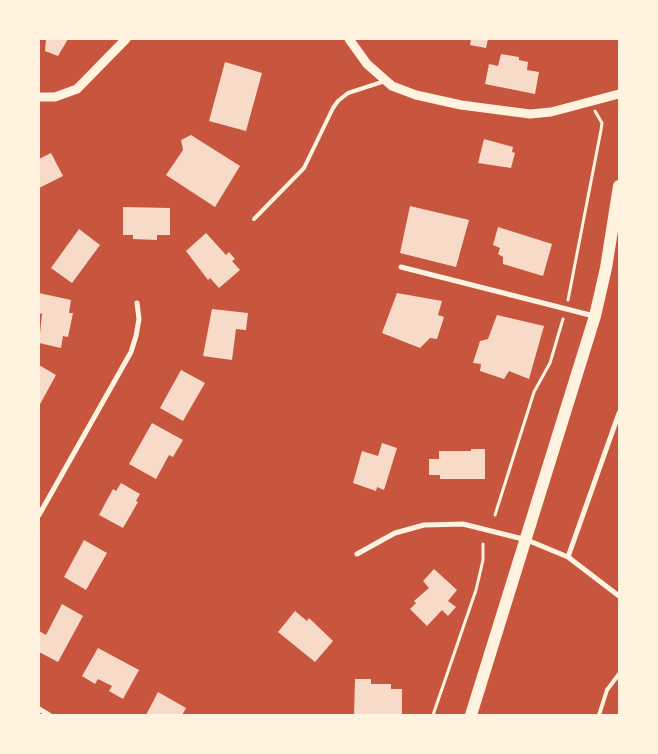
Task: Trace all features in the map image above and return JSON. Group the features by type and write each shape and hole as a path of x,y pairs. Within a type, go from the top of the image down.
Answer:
{"main road":[{"path":"471,715 527,540 594,316 606,268 619,186"}],"street":[{"path":"39,97 55,97 76,89 126,39"},
{"path":"349,39 367,64 385,81 400,91 416,96 494,111 530,114 551,112 619,94"},
{"path":"400,267 594,316"},
{"path":"39,515 130,352 137,328 137,304"},
{"path":"568,557 619,413"},
{"path":"357,554 395,533 424,525 463,524 527,540 568,557 619,596"},
{"path":"39,709 49,715"}],"lane":[{"path":"254,219 304,168 338,101 348,93 385,81"},
{"path":"599,715 607,690 619,674"}],"path":[{"path":"568,300 602,123 591,101"},
{"path":"495,515 534,392 550,363 563,319"},
{"path":"433,715 476,590 483,560 483,544"}],"building":[{"path":"46,39 68,39 58,56 45,51"},
{"path":"471,39 488,39 486,48 470,45"},
{"path":"501,54 519,57 519,60 528,62 527,70 539,72 535,94 485,84 489,64 498,66"},
{"path":"225,62 262,73 246,131 209,121"},
{"path":"191,135 240,166 215,207 166,175 183,150 181,140"},
{"path":"484,139 513,147 512,152 515,153 511,168 478,163"},
{"path":"51,153 63,176 39,188 39,159"},
{"path":"410,206 469,220 456,267 400,253"},
{"path":"123,207 170,208 170,235 157,235 157,240 133,239 133,235 123,235"},
{"path":"498,227 552,244 543,276 503,264 503,257 498,254 500,248 493,245"},
{"path":"79,229 100,245 72,283 51,268"},
{"path":"206,233 226,255 229,252 235,259 232,261 240,270 219,288 210,278 208,280 186,251"},
{"path":"39,293 71,300 69,313 73,313 68,337 63,336 61,348 39,343 42,314 39,313"},
{"path":"397,293 442,301 438,315 444,317 437,339 430,338 420,348 382,333"},
{"path":"212,309 248,313 246,330 236,329 232,360 203,356"},
{"path":"497,315 544,326 529,379 509,371 504,379 480,371 481,364 473,363 480,341 488,339"},
{"path":"39,365 56,375 39,406"},
{"path":"181,370 205,383 183,421 160,408"},
{"path":"152,423 183,440 173,457 169,455 156,479 129,464"},
{"path":"382,443 397,448 384,490 377,487 376,491 353,483 362,451 378,456"},
{"path":"471,449 485,449 485,479 440,479 440,475 429,475 429,459 439,459 439,451 471,451"},
{"path":"121,483 140,494 136,501 138,502 123,528 99,515 113,489 116,491"},
{"path":"84,540 107,553 86,590 64,577"},
{"path":"434,569 457,590 448,601 456,607 448,616 442,610 427,626 410,609 416,603 414,601 429,588 423,581"},
{"path":"62,604 83,616 58,662 39,652 39,631 46,635"},
{"path":"295,611 307,621 309,618 333,641 315,662 278,632"},
{"path":"98,648 139,670 123,699 109,691 112,686 98,679 95,684 82,676"},
{"path":"355,679 371,679 371,684 391,684 391,689 402,689 402,714 354,715"},
{"path":"158,692 186,708 182,715 146,715"}]}
